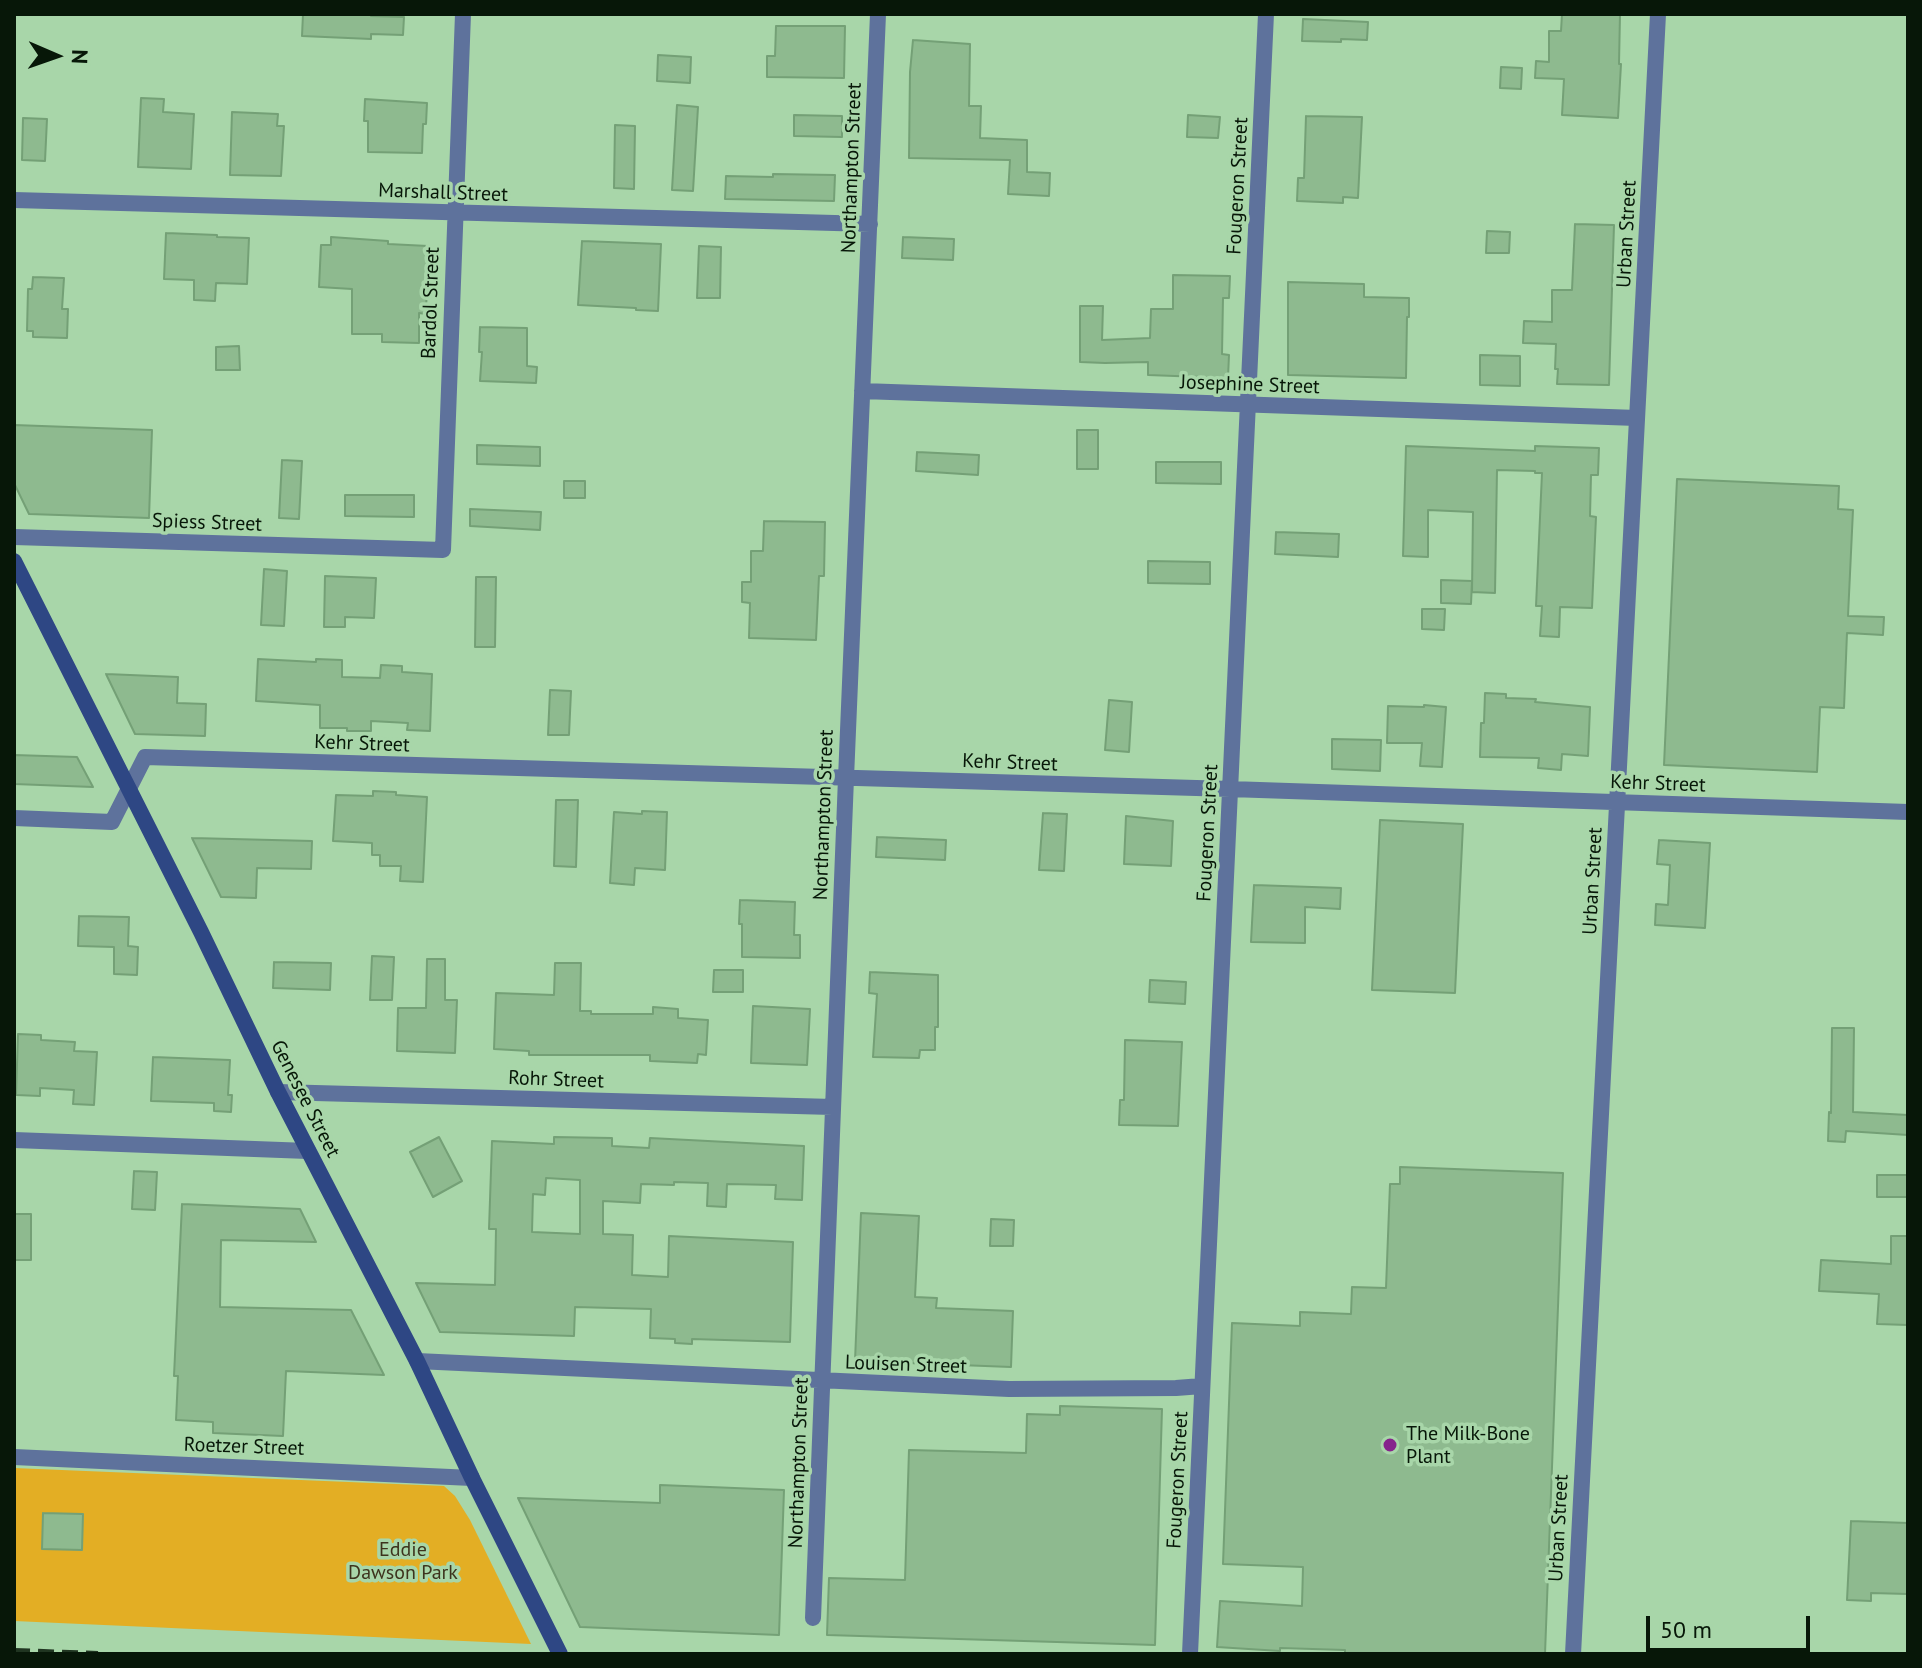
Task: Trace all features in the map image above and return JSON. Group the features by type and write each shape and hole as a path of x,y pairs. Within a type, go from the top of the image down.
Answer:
{"main road":[{"name":"Genesee Street","path":"14,561 278,1092 417,1361 560,1654"}],"street":[{"name":"Bardol Street","path":"398,548 443,550 463,14"},
{"name":"Northampton Street","path":"813,1618 878,14"},
{"name":"Fougeron Street","path":"1190,1654 1266,14"},
{"name":"Urban Street","path":"1573,1654 1658,14"},
{"name":"Marshall Street","path":"14,200 870,224"},
{"name":"Josephine Street","path":"862,391 1637,418"},
{"name":"Spiess Street","path":"14,537 398,548"},
{"name":"Kehr Street","path":"129,788 145,757 1908,812"},
{"path":"14,818 112,822 129,788"},
{"name":"Rohr Street","path":"278,1092 833,1107"},
{"path":"14,1140 308,1151"},
{"name":"Louisen Street","path":"417,1361 1009,1389 1202,1386"},
{"name":"Roetzer Street","path":"14,1457 472,1478"}],"green space":[{"name":"Eddie Dawson Park","path":"14,1468 444,1486 455,1496 470,1520 531,1644 14,1621"}],"building":[{"path":"303,14 404,17 403,35 371,34 371,39 302,36"},
{"path":"1562,14 1620,14 1618,118 1562,115 1564,79 1535,78 1536,61 1549,62 1549,31 1561,31"},
{"path":"1303,19 1368,22 1367,40 1302,41"},
{"path":"776,26 845,26 844,78 767,77 767,56 775,56"},
{"path":"913,40 970,44 969,106 981,106 980,138 1027,140 1027,172 1050,173 1049,196 1008,194 1010,160 909,158"},
{"path":"658,55 691,57 690,83 657,81"},
{"path":"1501,67 1522,68 1521,89 1500,88"},
{"path":"141,98 164,99 163,112 194,114 191,169 138,167"},
{"path":"365,99 427,103 422,153 368,152"},
{"path":"677,105 698,107 693,191 672,190"},
{"path":"232,112 278,114 277,126 284,126 281,176 230,175"},
{"path":"794,115 842,116 842,137 794,136"},
{"path":"1188,115 1220,117 1218,138 1187,137"},
{"path":"1306,116 1362,117 1358,198 1343,197 1343,203 1297,201 1298,178 1304,178"},
{"path":"23,118 47,119 45,161 22,160"},
{"path":"615,125 635,126 634,189 614,188"},
{"path":"773,174 835,175 834,201 725,199 726,176 773,177"},
{"path":"1575,224 1614,225 1609,385 1557,384 1556,344 1523,343 1524,321 1552,322 1552,290 1572,290"},
{"path":"1487,231 1510,232 1509,253 1486,253"},
{"path":"166,233 249,238 247,284 216,283 215,301 194,300 194,280 164,279"},
{"path":"331,237 428,246 426,314 419,313 419,343 382,342 382,334 352,334 352,289 319,287 321,245 331,245"},
{"path":"903,237 954,239 953,260 902,258"},
{"path":"582,241 661,244 658,311 578,305"},
{"path":"699,246 721,247 720,298 697,298"},
{"path":"1173,275 1230,276 1229,298 1223,298 1222,354 1229,355 1228,378 1148,375 1148,362 1080,362 1080,306 1103,306 1102,340 1150,338 1151,309 1173,309"},
{"path":"33,277 64,278 62,309 68,309 67,338 33,337 33,331 27,331 28,289 32,289"},
{"path":"1288,282 1364,284 1364,297 1409,298 1406,378 1288,375"},
{"path":"480,327 527,328 527,366 537,367 536,383 480,381"},
{"path":"239,346 240,370 216,370 216,347"},
{"path":"1480,355 1520,356 1520,386 1480,385"},
{"path":"14,425 152,430 149,518 29,514 14,483"},
{"path":"1077,430 1098,430 1098,469 1077,469"},
{"path":"477,445 540,447 540,466 477,464"},
{"path":"1406,446 1535,451 1535,446 1599,448 1598,475 1591,475 1590,516 1596,517 1592,608 1560,607 1559,637 1540,636 1542,606 1536,606 1542,473 1535,471 1497,470 1495,593 1472,592 1473,512 1428,510 1428,557 1403,556"},
{"path":"917,452 979,455 978,475 916,471"},
{"path":"282,460 302,461 299,519 279,518"},
{"path":"1156,462 1221,462 1221,484 1156,483"},
{"path":"1677,479 1839,486 1838,509 1853,510 1848,616 1884,617 1883,635 1847,633 1844,708 1820,707 1817,772 1664,765"},
{"path":"564,481 585,481 585,498 564,498"},
{"path":"345,495 414,495 414,517 345,516"},
{"path":"470,509 541,512 540,530 470,526"},
{"path":"764,521 825,522 824,576 819,576 816,640 749,638 750,603 742,602 742,582 751,582 751,551 763,551"},
{"path":"1276,532 1339,534 1338,557 1275,554"},
{"path":"1148,561 1210,562 1210,584 1148,583"},
{"path":"264,569 287,571 284,626 261,625"},
{"path":"325,576 376,578 374,618 345,617 345,627 324,627"},
{"path":"476,577 496,577 495,647 475,647"},
{"path":"1441,580 1472,581 1471,604 1441,603"},
{"path":"1422,609 1445,609 1444,630 1422,629"},
{"path":"258,659 342,660 342,677 380,678 381,665 402,666 402,672 432,674 430,731 407,730 408,723 371,721 371,731 320,728 320,705 256,701"},
{"path":"106,674 178,677 177,703 206,704 205,736 135,734"},
{"path":"550,690 571,691 569,735 548,735"},
{"path":"1485,693 1590,707 1588,756 1562,754 1561,770 1538,768 1539,758 1480,757"},
{"path":"1109,700 1132,702 1129,752 1105,750"},
{"path":"1388,706 1446,707 1442,767 1420,766 1422,743 1387,743"},
{"path":"1332,739 1381,740 1380,771 1332,769"},
{"path":"14,755 77,757 93,787 14,784"},
{"path":"373,791 427,797 423,882 400,881 401,866 380,866 380,855 372,855 372,843 333,841 336,795 373,796"},
{"path":"556,800 578,800 576,867 554,866"},
{"path":"642,811 667,812 665,870 635,868 634,885 610,883 614,812 642,814"},
{"path":"1043,813 1067,814 1064,871 1039,870"},
{"path":"1126,816 1173,821 1171,866 1124,864"},
{"path":"1380,820 1463,824 1455,993 1372,990"},
{"path":"877,837 946,840 945,860 876,857"},
{"path":"192,838 312,841 311,869 257,868 256,898 221,897"},
{"path":"1659,840 1710,843 1705,928 1655,925 1656,904 1668,905 1670,865 1657,864"},
{"path":"1254,885 1341,888 1340,909 1305,907 1305,943 1251,942"},
{"path":"740,900 795,902 794,935 800,935 800,958 742,957"},
{"path":"79,916 129,917 128,946 138,947 137,975 114,974 114,947 78,946"},
{"path":"372,956 394,957 392,1000 370,1000"},
{"path":"427,959 445,959 445,1000 457,1000 455,1053 397,1051 398,1008 426,1008"},
{"path":"274,962 331,963 330,990 273,988"},
{"path":"555,963 581,963 580,1011 591,1011 591,1014 653,1014 653,1007 678,1009 678,1018 708,1020 706,1055 698,1054 697,1063 650,1061 650,1055 529,1055 529,1051 494,1049 496,993 554,995"},
{"path":"714,970 743,970 743,992 713,992"},
{"path":"870,972 938,975 935,1050 920,1050 919,1058 873,1057 877,994 869,993"},
{"path":"1150,980 1186,982 1185,1004 1149,1002"},
{"path":"753,1006 810,1009 807,1065 751,1063"},
{"path":"1832,1028 1854,1028 1853,1112 1908,1115 1908,1135 1846,1131 1845,1142 1828,1141"},
{"path":"18,1034 41,1035 41,1040 75,1042 74,1051 97,1052 94,1105 73,1104 74,1090 40,1088 40,1096 16,1095"},
{"path":"1125,1040 1182,1042 1178,1126 1119,1125 1120,1100 1124,1100"},
{"path":"153,1057 230,1060 228,1095 232,1095 231,1112 214,1111 214,1103 151,1101"},
{"path":"439,1137 462,1181 433,1197 410,1152"},
{"path":"554,1137 612,1138 612,1146 649,1148 650,1138 804,1146 802,1200 775,1199 776,1185 727,1184 726,1207 707,1206 708,1183 674,1182 674,1185 641,1184 640,1203 603,1201 603,1234 633,1235 632,1275 668,1277 669,1236 793,1242 790,1342 692,1339 692,1344 675,1343 675,1339 650,1338 651,1309 575,1307 574,1336 440,1332 416,1283 495,1285 496,1229 489,1229 492,1141 554,1144","holes":["546,1178 580,1180 580,1234 532,1232 533,1194 545,1195"]},
{"name":"The Milk-Bone Plant","path":"1400,1167 1563,1173 1545,1654 1369,1654 1345,1653 1345,1650 1280,1648 1280,1651 1217,1647 1220,1601 1302,1606 1303,1567 1223,1564 1232,1323 1300,1326 1300,1312 1351,1314 1352,1287 1386,1288 1390,1184 1400,1184"},
{"path":"134,1171 157,1172 155,1210 132,1209"},
{"path":"1877,1175 1908,1175 1908,1197 1877,1197"},
{"path":"182,1204 300,1209 316,1242 221,1240 220,1307 351,1310 384,1375 286,1371 283,1436 213,1433 213,1422 176,1420 178,1376 174,1376"},
{"path":"861,1213 919,1216 915,1297 937,1298 936,1308 1013,1311 1011,1367 855,1361"},
{"path":"14,1214 31,1214 31,1260 14,1260"},
{"path":"991,1219 1014,1220 1013,1246 990,1246"},
{"path":"1891,1236 1908,1236 1908,1325 1877,1324 1879,1294 1819,1291 1821,1260 1891,1264"},
{"path":"1060,1406 1162,1409 1155,1645 827,1635 829,1578 905,1580 909,1450 1026,1453 1027,1414 1060,1415"},
{"path":"660,1485 784,1490 779,1635 580,1627 518,1498 660,1503"},
{"path":"43,1513 83,1514 82,1550 42,1549"},
{"path":"1851,1521 1908,1523 1908,1594 1871,1593 1871,1601 1847,1600"}],"railway":[{"path":"14,1651 98,1654"}],"place":[{"name":"The Milk-Bone Plant","path":"1390,1445"}]}
